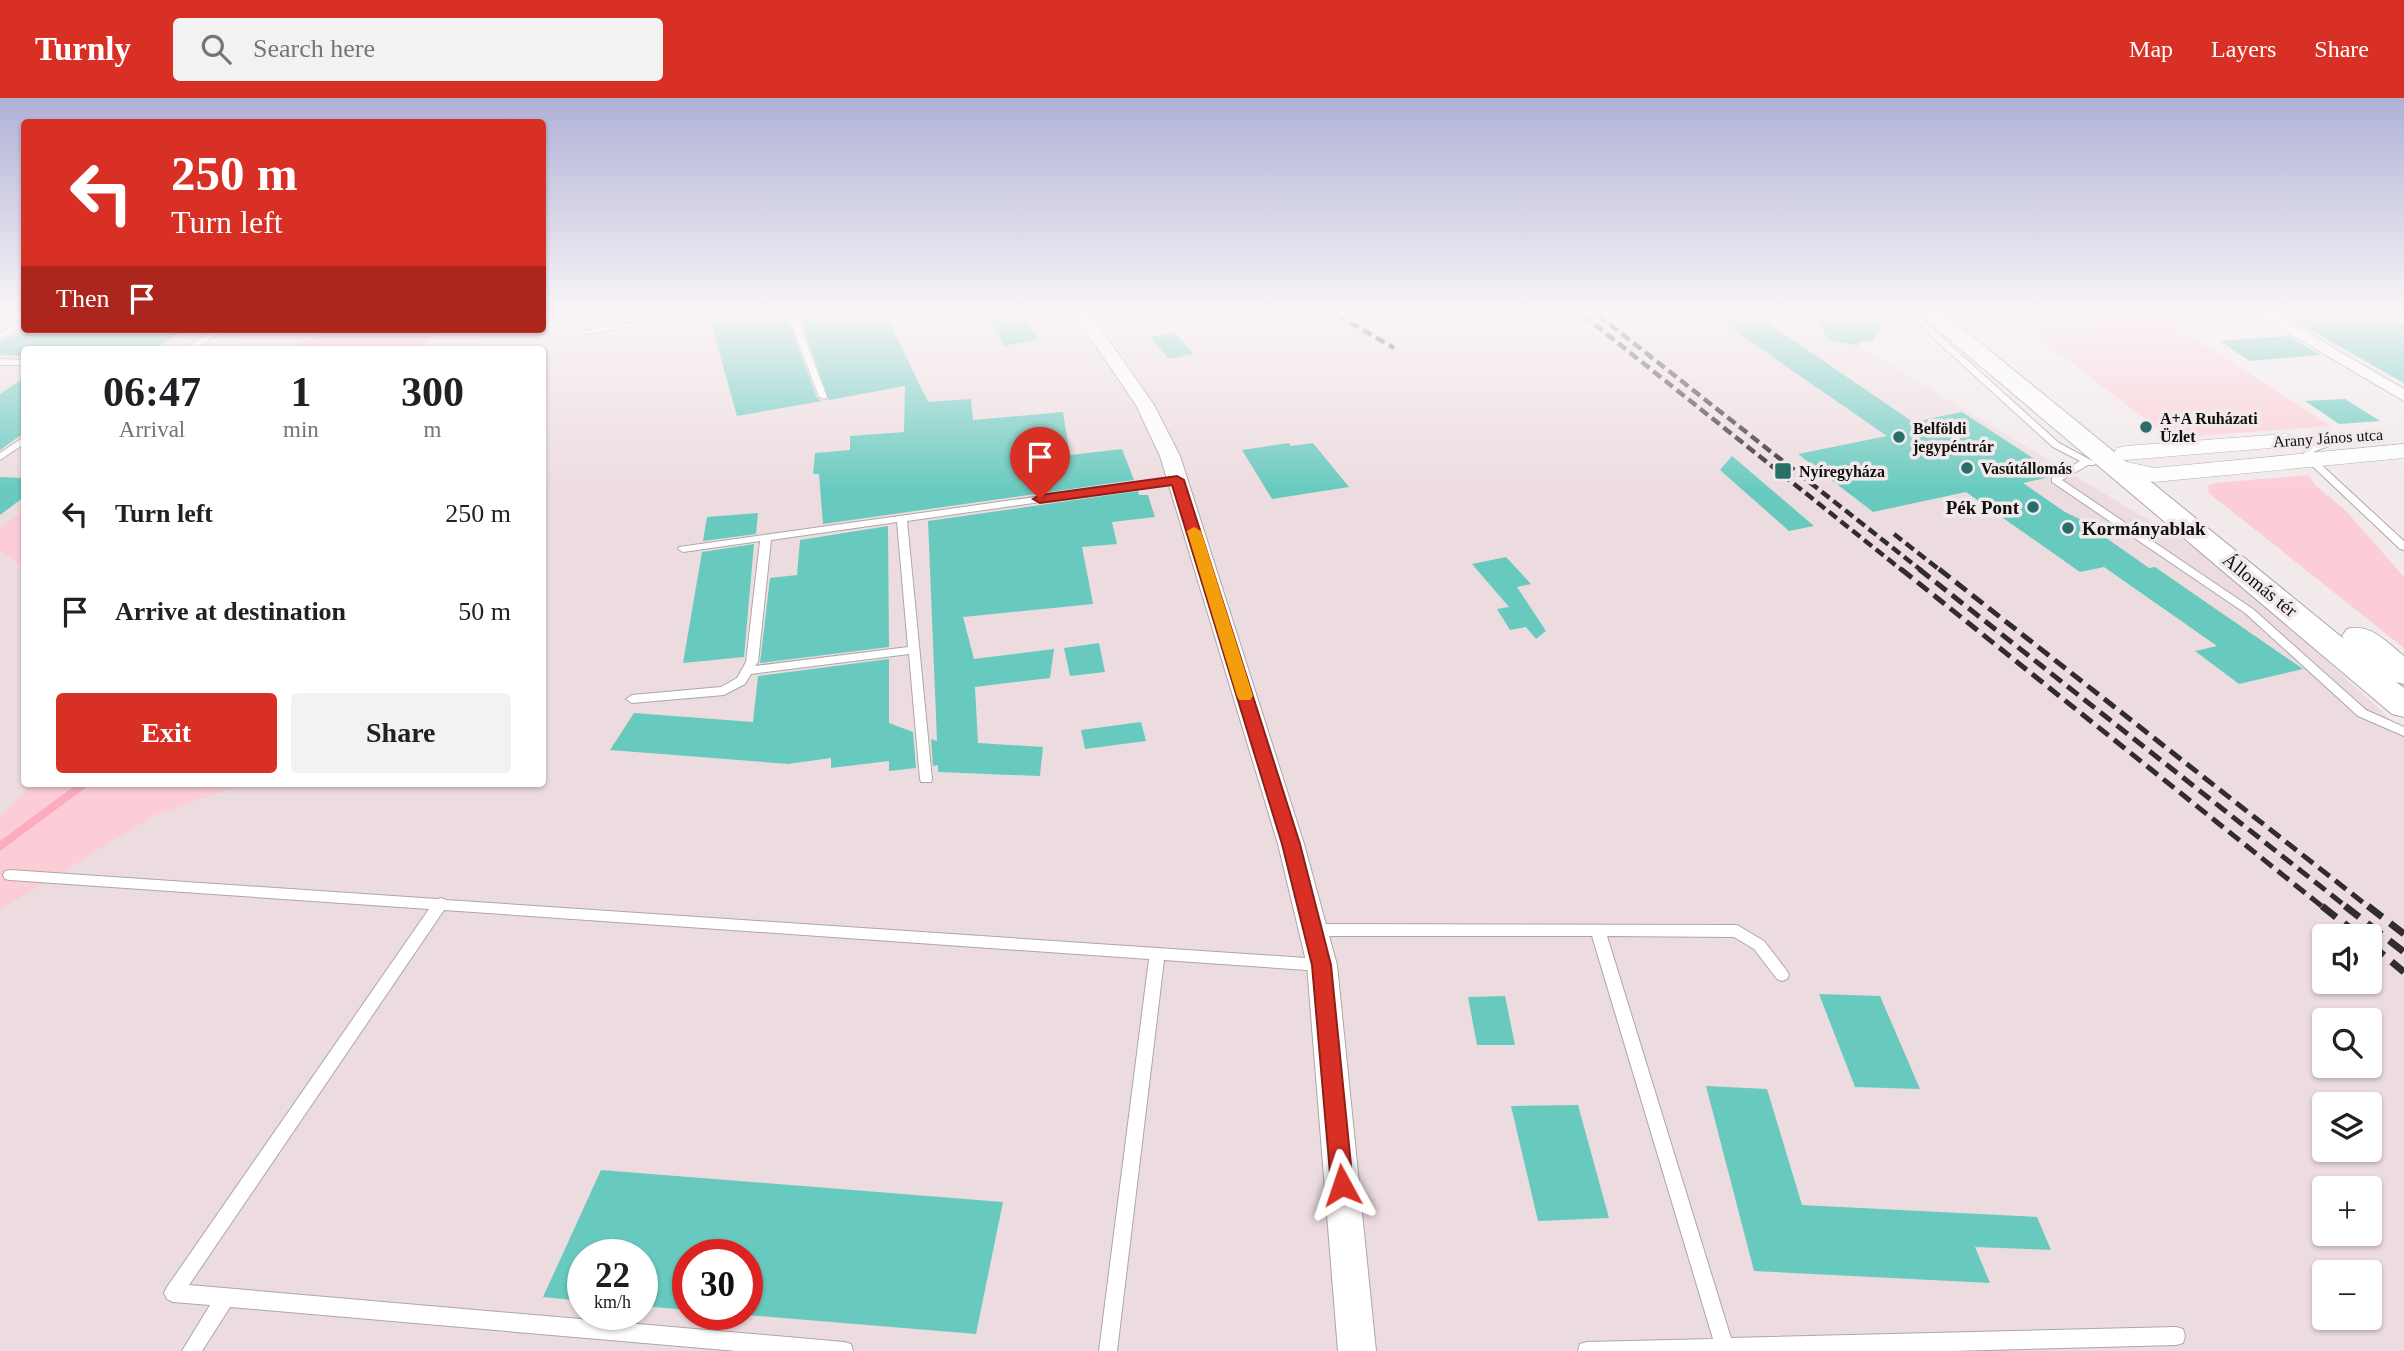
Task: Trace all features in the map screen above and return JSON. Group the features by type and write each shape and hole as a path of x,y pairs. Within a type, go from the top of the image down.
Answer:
{"main road":[{"name":"Állomás tér","path":"2003,373 2404,706"},
{"name":"Állomás tér","path":"2018,373 2109,460 2154,475 2390,656 2404,673"}],"street":[{"path":"1122,373 1159,430 1177,480 1291,844 1322,965 1357,1351"},
{"path":"2366,373 2404,396"},
{"name":"Arany János utca","path":"2109,460 2404,432"},
{"name":"Arany János utca","path":"2154,475 2404,451"}],"lane":[{"path":"813,373 822,397"},
{"path":"1977,373 2056,445 2109,460"},
{"path":"2348,436 2312,449 2309,453 2311,460 2404,547"},
{"path":"0,457 21,442"},
{"path":"2109,460 2055,480 2249,611 2362,713 2404,732"},
{"path":"682,549 1177,480"},
{"path":"902,519 926,779"},
{"path":"632,698 724,691 741,681 752,662 766,537"},
{"path":"747,671 914,650"},
{"path":"10,875 1322,965"},
{"path":"440,903 173,1293 844,1351"},
{"path":"1313,930 1737,931 1759,946 1782,975"},
{"path":"1598,932 1725,1346"},
{"path":"1108,1351 1157,955"},
{"path":"191,1351 225,1298"},
{"path":"1587,1351 2176,1336"}],"shaded area":[{"path":"0,373 21,373 21,787 546,787 546,373 1904,373 2223,565 2404,732 2404,1351 0,1351"},
{"path":"2085,373 2249,373 2331,426 2170,438"},
{"path":"2309,475 2314,484 2347,512 2404,577 2404,648 2209,493 2208,486 2215,483"},
{"path":"21,512 21,566 0,550 0,528"},
{"path":"30,787 235,787 155,815 0,910 0,817"}],"building":[{"path":"725,373 808,373 817,398 822,401 737,416"},
{"path":"820,373 914,373 928,402 971,399 973,420 1063,412 1070,455 1122,449 1134,480 823,524 819,474 813,474 815,453 850,450 850,436 904,432 905,386 829,400"},
{"path":"1797,373 1842,373 1913,422 1962,412 2056,473 2023,483 2065,512 2096,527 2102,535 2149,568 2155,567 2303,669 2239,684 2195,651 2217,646 2104,567 2080,572 1966,492 1873,512 1798,454 1887,436"},
{"path":"2387,373 2404,373 2404,383"},
{"path":"21,380 21,435 0,450 0,394"},
{"path":"2345,399 2380,421 2339,424 2305,401"},
{"path":"1289,443 1291,446 1313,443 1349,487 1272,499 1242,450"},
{"path":"1732,456 1814,526 1789,531 1720,470"},
{"path":"0,477 21,478 21,499 0,515"},
{"path":"1138,491 1139,495 1148,495 1155,517 1112,522 1117,544 1082,547 1093,604 963,617 974,659 1054,649 1050,678 975,687 978,743 1043,747 1040,776 938,772 938,765 933,766 931,739 937,741 928,521"},
{"path":"758,513 756,534 703,541 707,517"},
{"path":"888,526 889,647 760,663 770,578 797,575 800,540"},
{"path":"754,544 744,657 683,663 702,552"},
{"path":"1506,557 1531,584 1517,587 1546,631 1536,639 1526,627 1510,630 1497,609 1509,607 1472,564"},
{"path":"1099,643 1105,672 1070,676 1064,648"},
{"path":"889,659 889,723 913,732 916,768 889,771 889,761 831,768 831,758 788,764 610,750 634,713 753,722 758,676"},
{"path":"1141,722 1146,741 1085,749 1081,730"},
{"path":"1819,994 1880,996 1920,1089 1855,1087"},
{"path":"1505,996 1515,1045 1477,1045 1468,997"},
{"path":"1706,1086 1767,1089 1802,1205 2037,1217 2051,1250 1975,1247 1990,1283 1754,1271"},
{"path":"1578,1105 1609,1218 1538,1221 1511,1106"},
{"path":"601,1170 1003,1202 976,1334 763,1316 763,1239 672,1239 672,1309 658,1307 658,1239 569,1239"},
{"path":"567,1244 567,1299 543,1297"}],"waterway":[{"path":"0,846 80,787"}],"railway":[{"path":"1656,373 1903,571"},
{"path":"1672,373 1922,571"},
{"path":"1894,534 1941,571"},
{"path":"1901,569 2324,908"},
{"path":"1919,569 2348,908"},
{"path":"1939,569 2370,908"},
{"path":"2322,906 2345,924"},
{"path":"2345,906 2404,952"},
{"path":"2368,906 2404,934"},
{"path":"2382,954 2404,972"}],"slow traffic":[{"path":"1194,531 1245,696"}],"place":[{"name":"A+A Ruházati Üzlet","path":"2146,427"},
{"name":"Belföldi jegypéntrár","path":"1899,437"},
{"name":"Vasútállomás","path":"1967,468"},
{"name":"Nyíregyháza","path":"1783,471"},
{"name":"Pék Pont","path":"2033,507"},
{"name":"Kormányablak","path":"2068,528"}],"route":[{"path":"1040,499 1177,480 1291,844 1322,965 1342,1185"}]}
